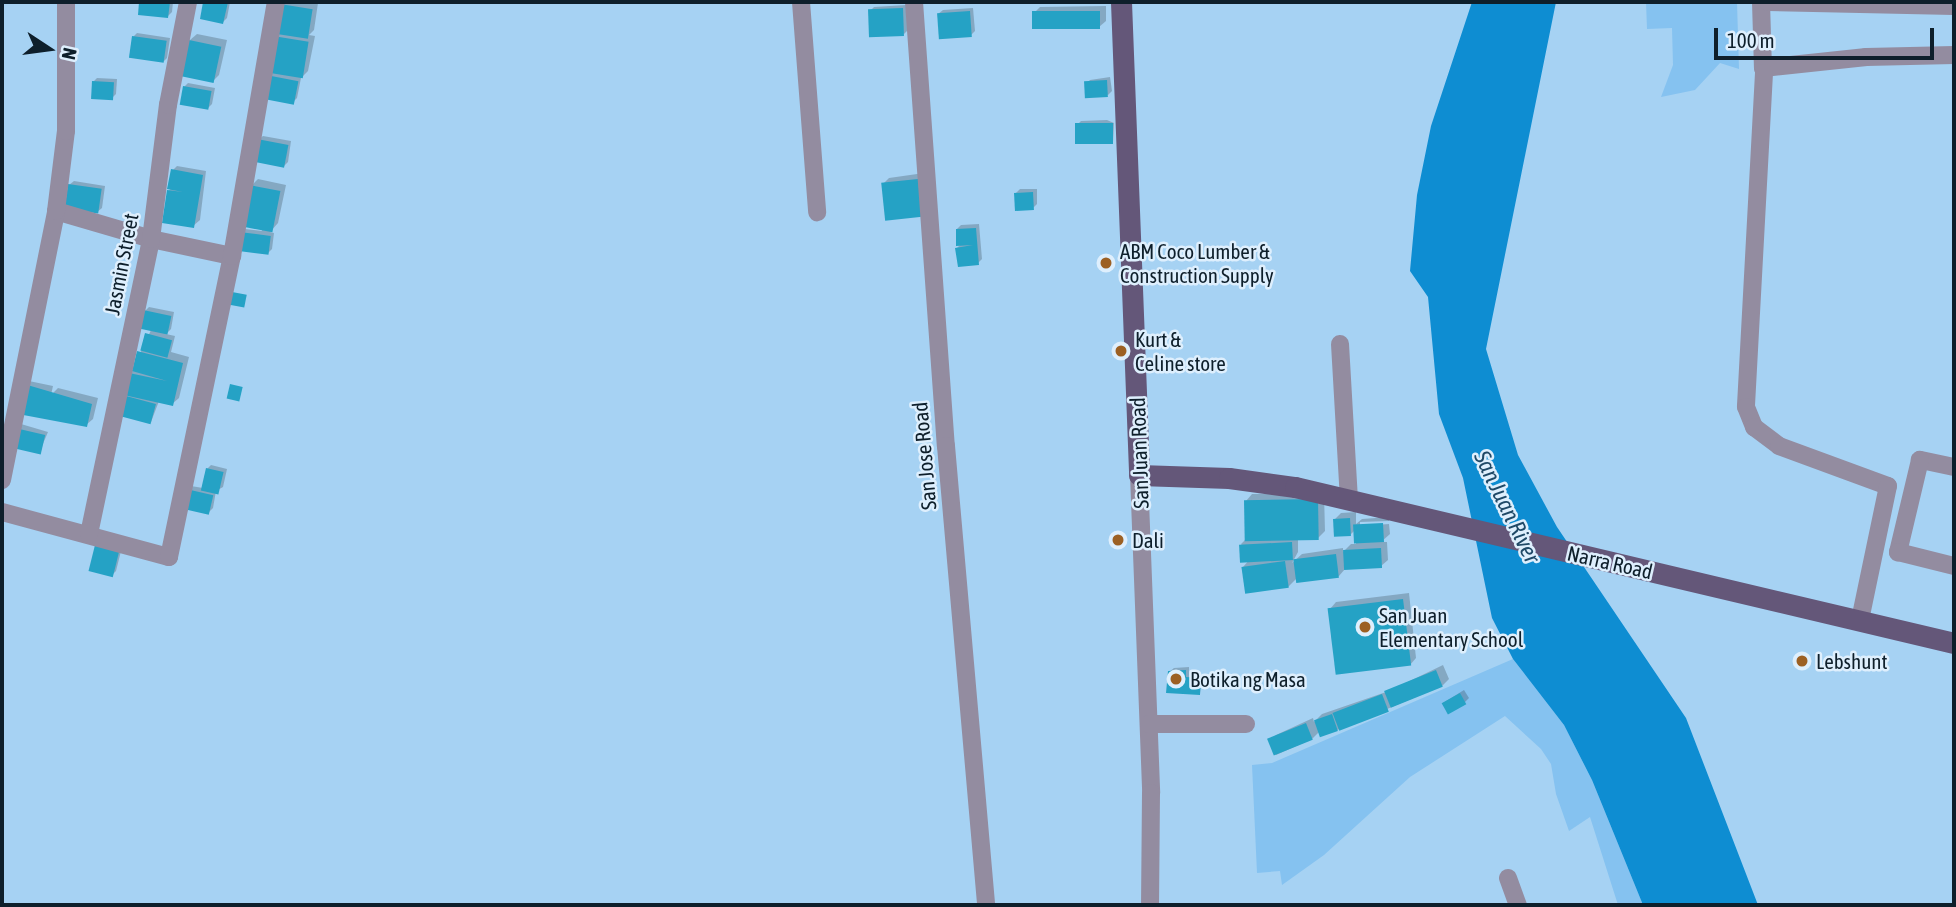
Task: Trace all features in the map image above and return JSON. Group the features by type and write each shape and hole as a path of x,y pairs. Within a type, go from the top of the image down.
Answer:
{"main road":[{"name":"San Juan Road","path":"1121,2 1139,475"},
{"name":"Narra Road","path":"1139,475 1260,481 1349,498 1433,521 1954,643"}],"street":[{"path":"2,480 56,211 66,131 66,2"},
{"name":"Jasmin Street","path":"89,534 151,239 168,105 188,2"},
{"path":"2,512 169,557 232,256 276,2"},
{"path":"801,2 817,212"},
{"name":"San Jose Road","path":"914,2 946,446 986,905"},
{"path":"1761,2 1763,68 1866,57 1954,55"},
{"path":"1768,2 1954,6"},
{"path":"1764,73 1746,407 1754,427 1779,446 1888,486 1860,620"},
{"path":"56,211 151,239 232,256"},
{"path":"1340,344 1349,498"},
{"path":"1954,467 1920,460 1898,552 1954,566"},
{"name":"San Juan Road","path":"1139,475 1149,724 1150,905"},
{"path":"1149,724 1246,724"},
{"path":"1508,878 1518,905"}],"shaded area":[{"path":"1646,2 1737,2 1739,69 1720,63 1695,90 1661,97 1673,65 1672,28 1647,29"},
{"path":"1513,659 1564,725 1592,780 1643,905 1618,905 1590,817 1569,831 1556,794 1551,764 1541,749 1505,716 1410,777 1324,855 1282,885 1280,871 1257,873 1252,765 1272,763"}],"water":[{"name":"San Juan River","path":"1472,2 1556,2 1486,349 1518,455 1557,527 1686,718 1758,905 1643,905 1592,780 1564,725 1513,659 1492,618 1463,478 1439,414 1428,297 1410,271 1417,195 1431,126"}],"building":[{"path":"139,2 170,2 168,18 138,15"},
{"path":"203,2 228,2 223,24 200,19"},
{"path":"280,4 313,9 308,39 275,34"},
{"path":"903,8 904,36 869,37 868,9"},
{"path":"970,11 972,37 939,39 937,13"},
{"path":"1032,11 1100,11 1100,29 1032,29"},
{"path":"132,36 167,41 164,63 129,58"},
{"path":"273,36 309,42 303,78 267,73"},
{"path":"189,40 221,47 214,83 181,76"},
{"path":"266,75 298,81 294,105 261,99"},
{"path":"1107,80 1108,97 1085,98 1084,81"},
{"path":"92,81 114,82 113,100 91,99"},
{"path":"183,86 212,91 208,110 180,105"},
{"path":"1075,123 1113,123 1113,144 1075,144"},
{"path":"257,139 288,145 284,168 253,162"},
{"path":"171,169 203,175 194,228 162,223 167,190 183,192 167,189"},
{"path":"918,179 922,217 885,221 881,183"},
{"path":"68,184 102,189 98,213 65,209"},
{"path":"249,185 280,191 272,232 241,226"},
{"path":"1033,192 1034,210 1015,211 1014,193"},
{"path":"976,228 979,265 958,267 955,248 973,245 956,246 956,229"},
{"path":"239,232 271,236 268,255 237,251"},
{"path":"232,292 247,295 244,308 230,305"},
{"path":"143,310 171,316 167,335 139,329"},
{"path":"145,333 172,340 167,358 140,350"},
{"path":"137,351 183,363 173,406 124,395 129,373 167,381 132,371"},
{"path":"24,384 92,404 87,427 18,414"},
{"path":"230,384 243,387 239,402 227,399"},
{"path":"126,396 156,404 151,424 121,416"},
{"path":"15,428 45,435 41,454 11,447"},
{"path":"206,468 224,472 218,494 201,490"},
{"path":"186,489 213,495 209,515 182,508"},
{"path":"1318,499 1319,540 1245,541 1244,500"},
{"path":"1350,518 1351,536 1334,537 1333,519"},
{"path":"1383,523 1384,542 1354,544 1353,525"},
{"path":"96,541 120,547 113,577 89,571"},
{"path":"1292,542 1293,560 1240,563 1239,545"},
{"path":"1381,548 1382,568 1344,570 1343,550"},
{"path":"1336,554 1339,578 1296,583 1293,559"},
{"path":"1285,561 1289,588 1245,594 1241,567"},
{"path":"1403,599 1411,666 1336,675 1328,608"},
{"path":"1186,670 1186,677 1201,678 1200,695 1166,693 1168,671"},
{"path":"1436,670 1443,687 1391,708 1384,691"},
{"path":"1460,693 1466,704 1448,715 1442,703"},
{"path":"1382,694 1389,712 1339,731 1333,713"},
{"path":"1332,714 1338,731 1320,737 1314,720"},
{"path":"1306,723 1313,740 1274,755 1267,739"}],"place":[{"name":"ABM Coco Lumber & Construction Supply","path":"1106,263"},
{"name":"Kurt & Celine store","path":"1121,351"},
{"name":"Dali","path":"1118,540"},
{"name":"San Juan Elementary School","path":"1365,627"},
{"name":"Lebshunt","path":"1802,661"},
{"name":"Botika ng Masa","path":"1176,679"}]}
